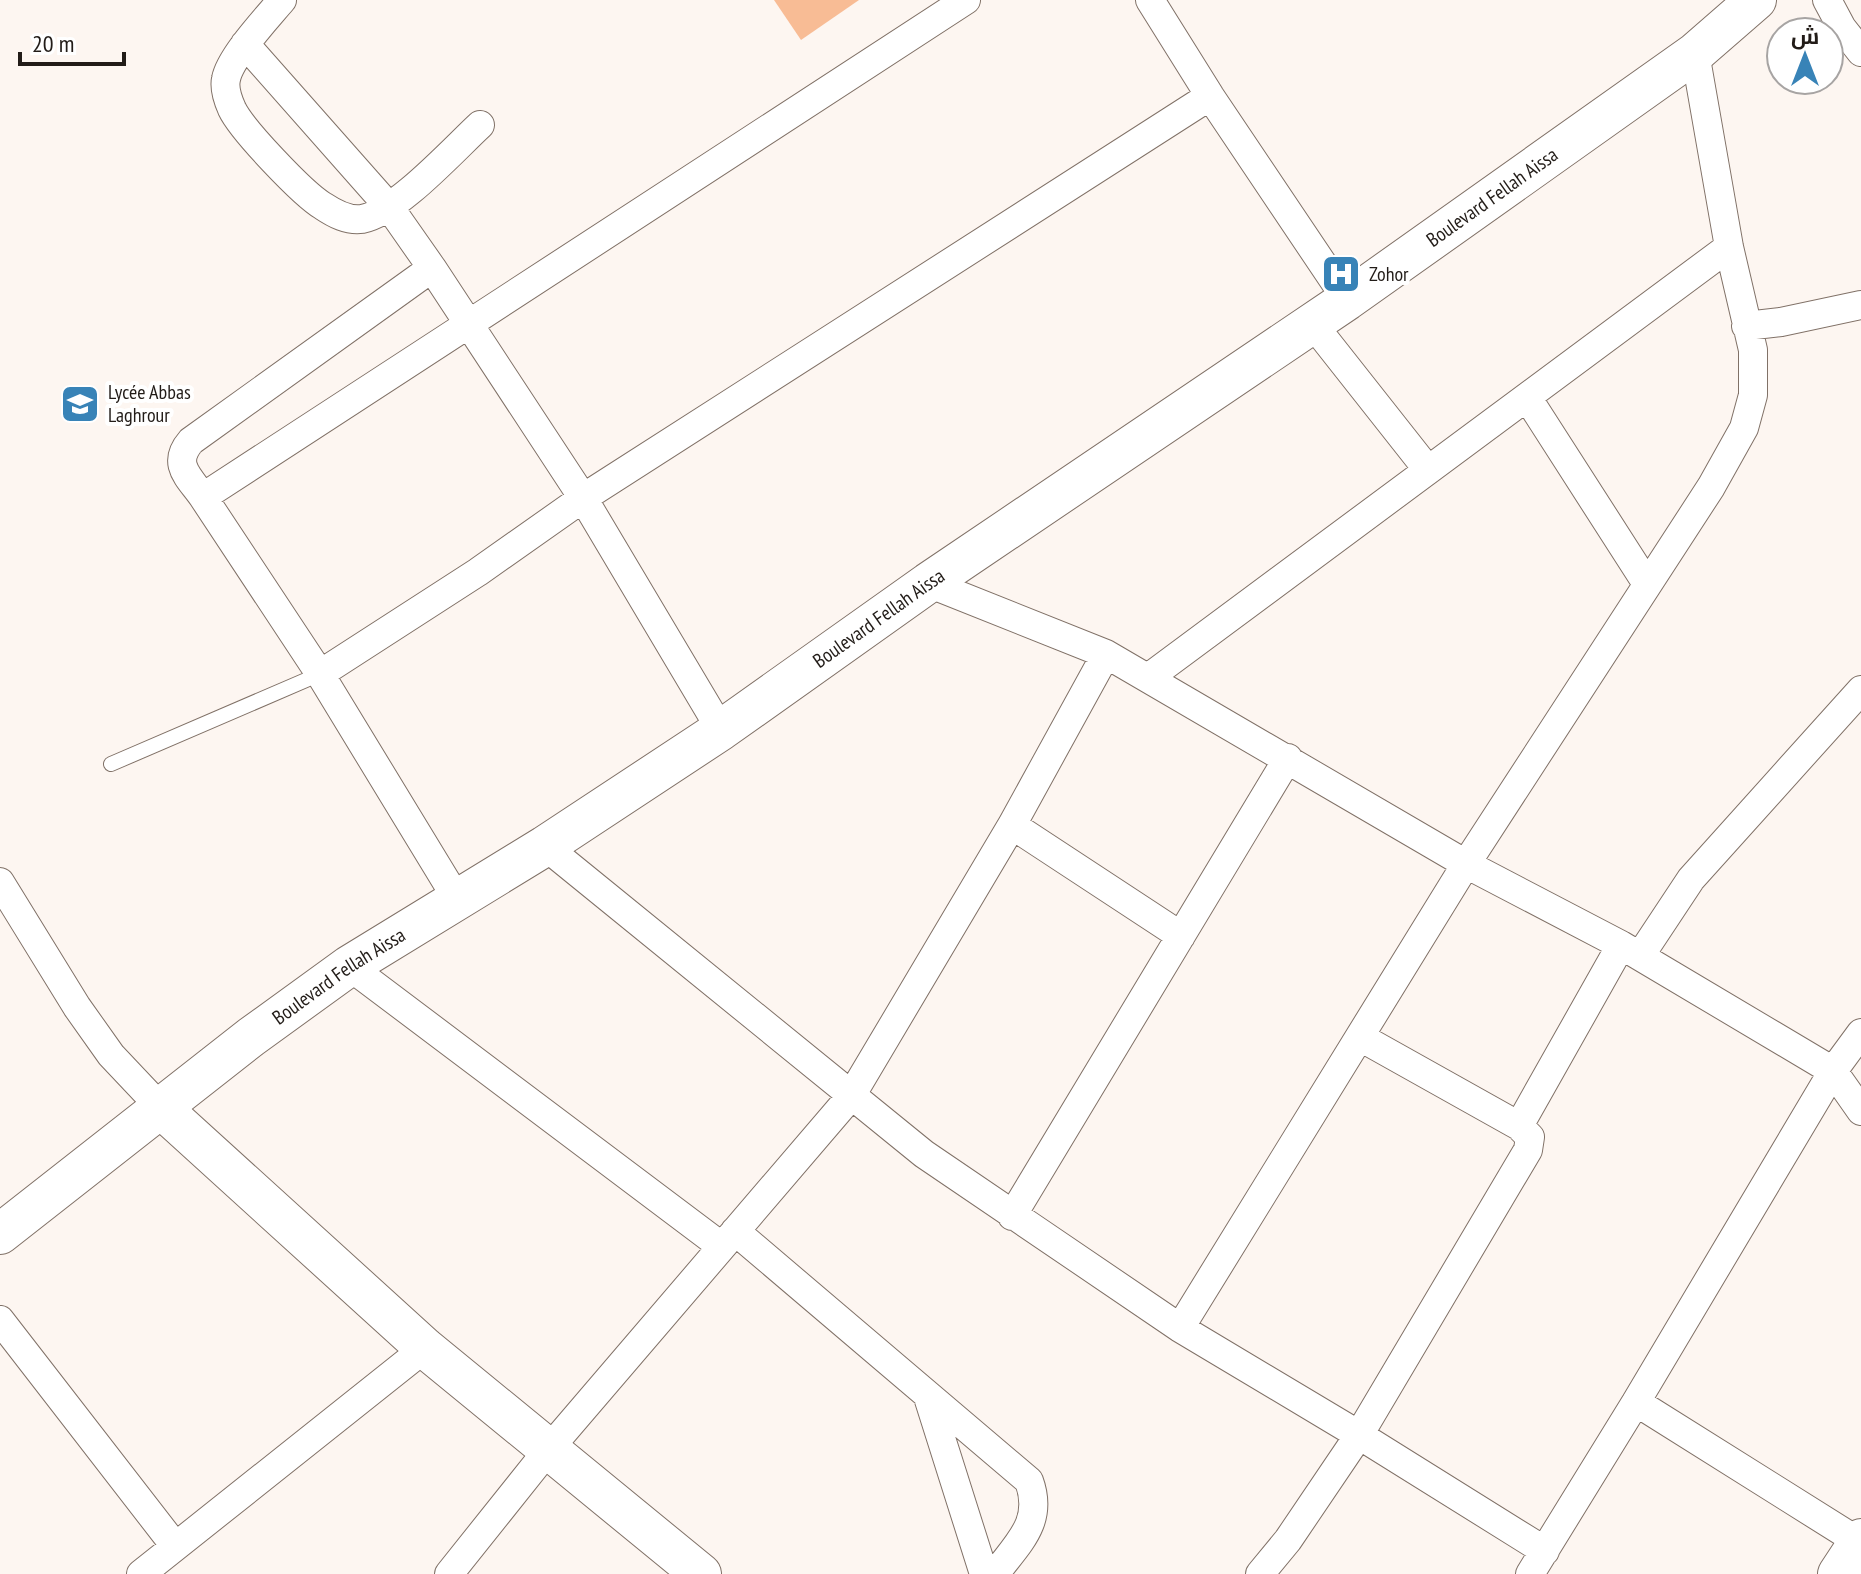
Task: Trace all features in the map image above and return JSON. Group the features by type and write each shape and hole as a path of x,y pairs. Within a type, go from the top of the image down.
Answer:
{"street":[{"path":"282,0 245,44 226,77 226,90 232,110 320,205 349,220 365,218 390,208 480,125"},
{"path":"203,497 966,0"},
{"path":"1150,0 1210,96 1347,300"},
{"path":"1827,0 1842,28 1861,52"},
{"name":"Boulevard Fellah Aissa","path":"0,1234 251,1037 349,966 545,846 721,730 928,583 1347,300 1695,53 1754,1"},
{"path":"245,44 390,208 432,268 583,498 721,730"},
{"path":"1180,1328 1466,864 1711,487 1744,428 1753,395 1753,350 1729,247 1695,53"},
{"path":"320,674 478,572 583,498 1210,96"},
{"path":"1148,678 1729,247"},
{"path":"432,268 191,441 181,460 320,674 457,899"},
{"path":"1746,326 1861,305"},
{"path":"1312,323 1428,470"},
{"path":"1527,397 1647,584"},
{"path":"928,583 1106,654 1466,864 1631,951 1833,1071 1861,1111"},
{"path":"449,1574 548,1450 851,1096 1012,825 1106,654"},
{"path":"1519,1126 1631,951 1691,879 1861,690"},
{"path":"1012,1216 1288,758"},
{"path":"1012,825 1181,936"},
{"path":"545,846 924,1154 1180,1328 1359,1435 1537,1562 1833,1071 1861,1033"},
{"path":"0,882 111,1055 162,1109 425,1348 701,1574"},
{"path":"349,966 728,1238 1019,1471 1029,1481 1035,1511 1030,1527 995,1574"},
{"path":"1260,1574 1288,1540 1359,1435 1528,1150 1530,1137 1519,1126 1360,1037"},
{"path":"0,1320 175,1546"},
{"path":"141,1574 425,1348"},
{"path":"928,1397 984,1574"},
{"path":"1636,1402 1853,1552"}],"lane":[{"path":"111,764 320,674"}],"shaded area":[{"path":"774,0 859,0 801,40"}],"place":[{"name":"Zohor","path":"1341,274"},
{"name":"Lycée Abbas Laghrour","path":"80,404"}]}
